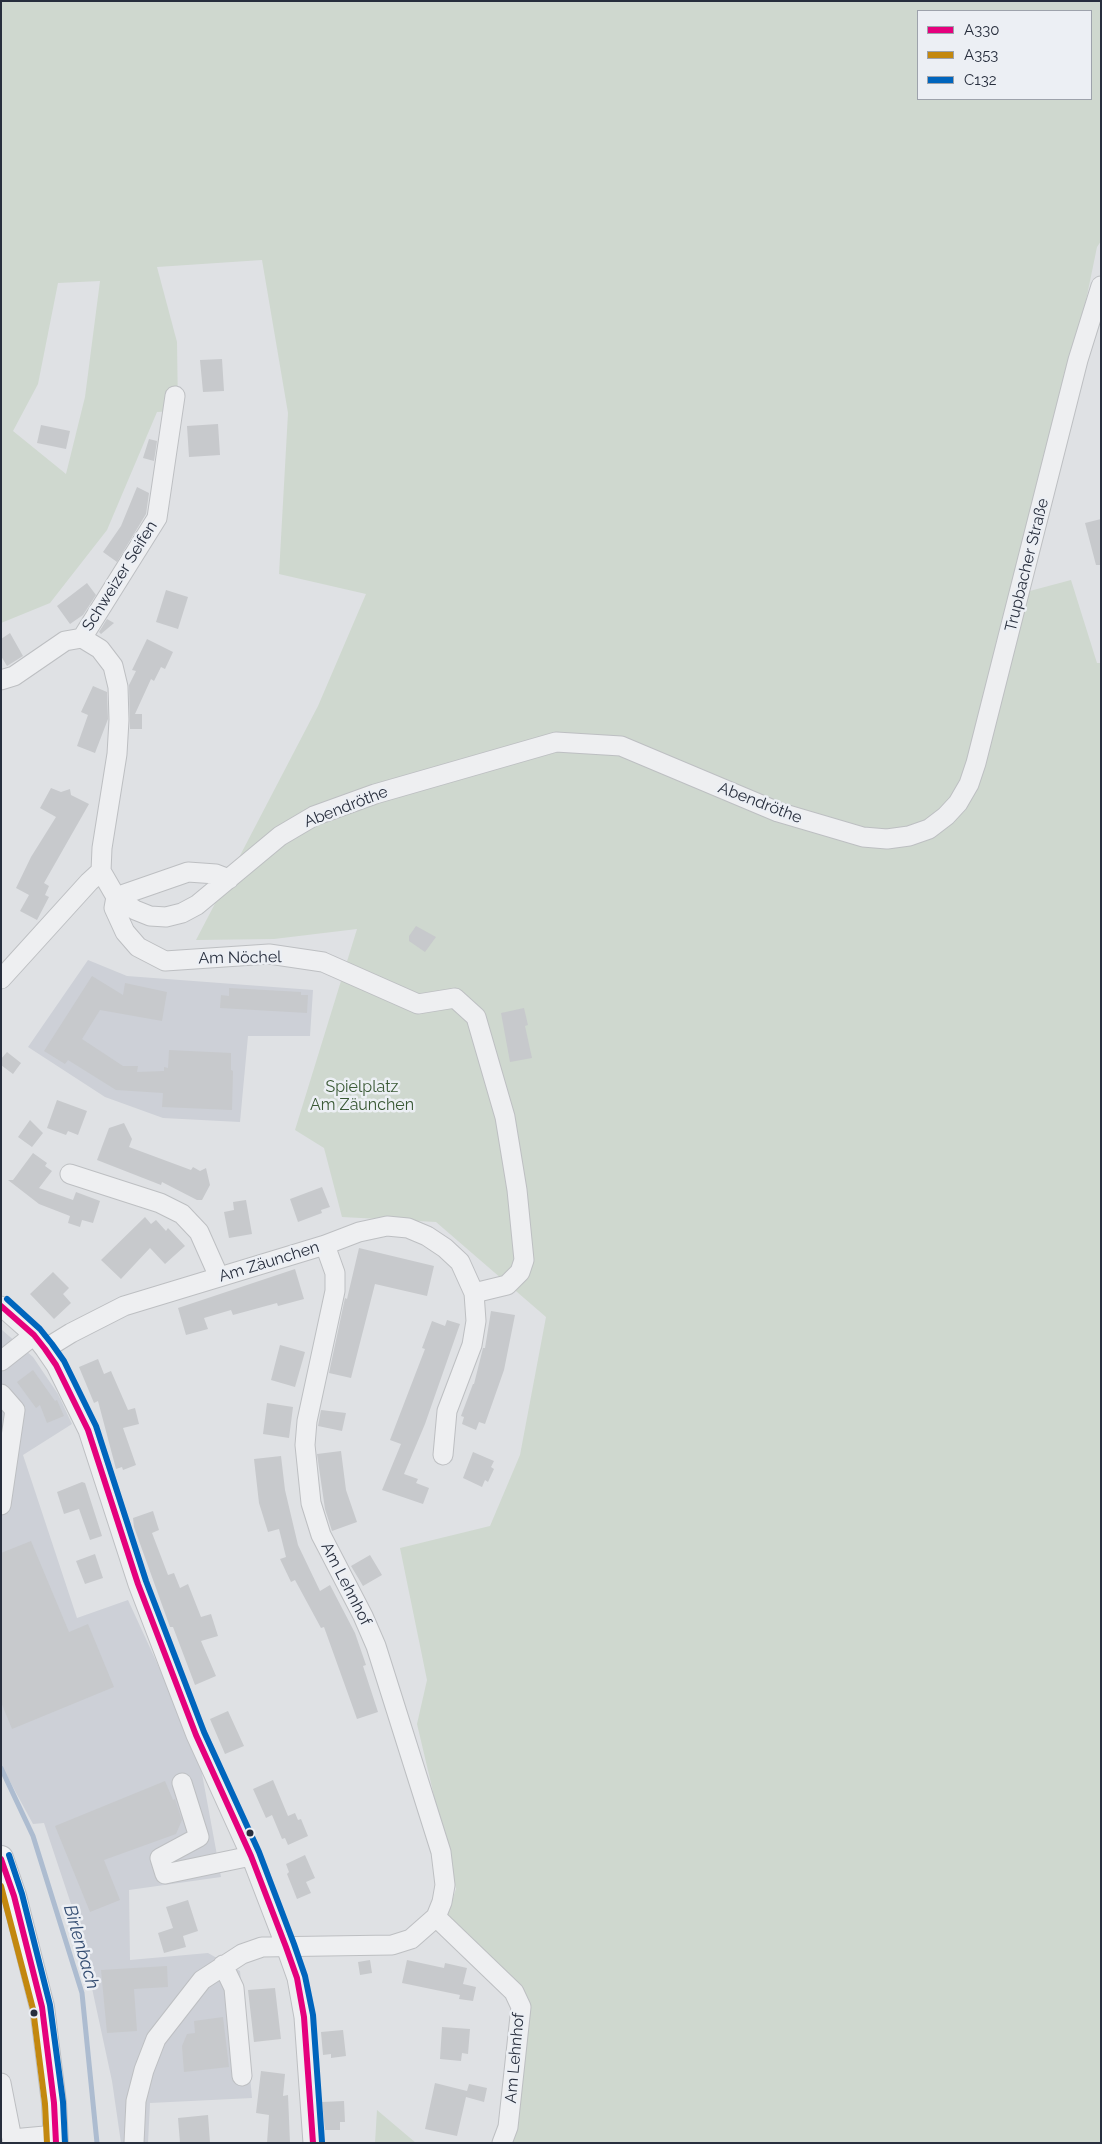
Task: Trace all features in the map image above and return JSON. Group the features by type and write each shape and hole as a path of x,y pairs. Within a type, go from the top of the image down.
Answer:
{"main road":[{"path":"1,1858 14,1896 42,2007 56,2139"}],"street":[{"name":"Trupbacher Straße","path":"929,829 946,816 958,803 976,763 1078,360 1101,286"},
{"name":"Schweizer Seifen","path":"82,638 157,518 175,396"},
{"path":"1,680 14,676 65,641 82,638 100,649 112,666 118,687 119,720 117,754 102,848 101,871 88,882 1,979"},
{"name":"Abendröthe","path":"101,871 116,897 142,913 166,917 182,913 197,905 280,836 314,816 384,791 556,742 622,746 778,812 863,837 894,838 929,829"},
{"path":"116,897 188,872 216,874 229,879"},
{"name":"Am Nöchel","path":"116,897 114,908 125,932 138,947 165,961 269,954 323,962 418,1004 455,998 476,1017 505,1117 518,1190 524,1260 520,1272 507,1286 474,1293"},
{"path":"70,1174 160,1203 182,1214 199,1232 219,1277"},
{"name":"Am Zäunchen","path":"1,1361 39,1342 71,1333 124,1306 324,1245 359,1232 387,1226 408,1228 427,1236 460,1262 474,1293 476,1321 472,1345 447,1411 443,1455"},
{"name":"Am Lehnhof","path":"324,1245 335,1273 335,1291 307,1421 305,1445 311,1503 321,1535 363,1616 376,1646 441,1852 445,1886 436,1917 514,1992 521,2007 508,2127 502,2143"},
{"path":"1,1306 39,1342 56,1365 88,1430 138,1584 196,1734 251,1856 286,1947 297,1978 304,2017 313,2143"},
{"path":"1,1394 15,1410 1,1505"},
{"path":"182,1783 199,1837 160,1858 165,1874 251,1856"},
{"path":"134,2143 136,2101 144,2070 156,2039 202,1980 223,1965 262,1947 392,1945 411,1939 436,1917"},
{"path":"223,1965 234,1988 242,2076"},
{"path":"1,2083 12,2141 56,2139"}],"shaded area":[{"path":"88,960 127,976 313,990 310,1036 248,1036 240,1122 163,1118 105,1097 28,1047"},
{"path":"1,1329 33,1357 58,1394 72,1424 23,1455 77,1618 128,1600 198,1752 221,1877 129,1890 130,1960 208,1953 240,1971 252,2098 150,2103 148,2143 121,2143 112,2081 79,1928 44,1823 33,1824 1,1765"}],"green space":[{"name":"Spielplatz Am Zäunchen","path":"1,1 1101,1 1101,241 1097,247 1026,592 1071,580 1097,663 1101,663 1101,2143 493,2143 501,2114 523,1990 442,1930 456,1889 417,1724 427,1680 400,1548 490,1526 520,1455 546,1317 436,1222 342,1217 324,1148 295,1130 357,929 274,939 196,940 318,706 366,594 279,574 288,413 262,260 157,267 177,342 178,411 157,412 107,530 50,603 1,623","holes":["100,281 85,397 66,474 13,431 38,384 58,283"]},
{"path":"377,2110 416,2143 375,2143"}],"building":[{"path":"222,359 224,391 203,392 200,360"},
{"path":"218,424 220,455 189,457 187,426"},
{"path":"41,425 70,431 66,449 37,443"},
{"path":"149,439 157,441 154,461 143,458"},
{"path":"137,487 149,493 146,514 117,562 103,552 121,526"},
{"path":"1101,519 1101,565 1096,565 1085,523"},
{"path":"87,583 96,595 83,615 70,624 57,606"},
{"path":"166,590 188,597 178,629 156,622"},
{"path":"107,619 114,623 101,634 99,632"},
{"path":"10,633 23,656 7,666 1,656 1,639"},
{"path":"147,639 173,652 165,669 161,667 154,681 151,679 135,714 142,714 142,729 130,729 129,685 136,671 132,670"},
{"path":"93,686 107,692 108,719 95,753 77,746 88,715 81,712"},
{"path":"51,788 61,792 70,789 71,795 89,804 44,883 49,886 45,895 49,897 37,920 20,911 29,895 16,888 31,857 56,817 40,808"},
{"path":"416,926 436,937 425,952 409,941 409,936"},
{"path":"92,976 123,995 125,983 167,992 162,1021 100,1010 82,1039 123,1066 138,1066 137,1072 164,1071 164,1067 168,1068 169,1050 231,1053 231,1070 233,1071 232,1110 162,1107 163,1093 116,1090 68,1060 65,1064 44,1051"},
{"path":"229,988 301,992 301,995 308,995 307,1013 220,1008 221,995 229,996"},
{"path":"524,1008 528,1025 525,1026 532,1058 510,1062 501,1013"},
{"path":"7,1052 21,1063 13,1074 1,1065 1,1059"},
{"path":"57,1100 87,1111 78,1135 68,1131 66,1135 47,1128"},
{"path":"30,1120 43,1133 32,1147 18,1137"},
{"path":"124,1123 132,1139 129,1147 191,1170 193,1167 200,1171 206,1168 210,1185 202,1200 197,1200 162,1182 161,1185 97,1160 109,1128"},
{"path":"33,1153 47,1163 45,1166 52,1171 39,1188 73,1200 76,1192 100,1201 93,1223 82,1220 80,1227 68,1223 70,1216 39,1204 8,1180 13,1180"},
{"path":"322,1187 330,1207 321,1210 322,1213 298,1222 290,1199"},
{"path":"246,1200 252,1234 229,1238 224,1212 234,1210 233,1202"},
{"path":"145,1217 151,1224 156,1220 166,1231 168,1228 185,1246 165,1264 150,1248 121,1279 101,1260"},
{"path":"359,1248 434,1266 427,1296 375,1284 351,1378 329,1373 345,1298 347,1299"},
{"path":"295,1269 304,1299 278,1306 277,1303 233,1315 231,1310 204,1318 208,1329 186,1335 178,1308"},
{"path":"53,1272 69,1288 63,1294 71,1303 54,1319 30,1294"},
{"path":"491,1311 515,1315 504,1370 485,1424 479,1422 476,1430 462,1424 464,1417 461,1416 474,1384 483,1348 485,1348"},
{"path":"447,1320 460,1324 425,1424 404,1474 418,1479 416,1483 429,1488 423,1504 382,1490 401,1444 390,1440 425,1349 422,1348 432,1321 445,1326"},
{"path":"280,1345 305,1352 295,1387 271,1380"},
{"path":"98,1359 104,1374 111,1371 128,1410 135,1408 139,1424 123,1428 136,1465 123,1470 122,1467 116,1469 98,1401 94,1403 79,1367"},
{"path":"33,1370 55,1401 57,1400 64,1416 47,1423 40,1405 36,1408 17,1382"},
{"path":"267,1403 293,1407 289,1438 263,1434"},
{"path":"321,1410 346,1413 342,1431 318,1426"},
{"path":"341,1451 346,1490 357,1522 332,1531 325,1509 317,1454"},
{"path":"473,1452 494,1461 491,1467 494,1469 488,1482 485,1480 482,1487 463,1478"},
{"path":"281,1456 285,1490 298,1545 320,1591 330,1585 355,1633 366,1665 363,1666 378,1712 357,1719 324,1627 321,1628 295,1580 291,1582 280,1559 286,1557 279,1529 268,1532 259,1503 254,1459"},
{"path":"82,1482 85,1483 102,1536 90,1540 79,1509 64,1514 57,1492"},
{"path":"153,1511 159,1530 152,1533 168,1575 174,1573 180,1588 188,1584 201,1617 211,1614 218,1636 201,1641 216,1676 195,1685 173,1627 170,1627 134,1527 133,1518"},
{"path":"31,1541 69,1632 88,1624 114,1687 12,1729 1,1702 1,1553"},
{"path":"95,1554 103,1578 85,1584 76,1561"},
{"path":"370,1555 382,1575 363,1586 351,1566"},
{"path":"228,1711 244,1746 225,1754 210,1719"},
{"path":"273,1780 288,1816 295,1813 298,1820 301,1819 308,1836 288,1845 285,1838 282,1839 272,1815 266,1818 253,1789"},
{"path":"165,1781 173,1800 175,1799 182,1820 176,1834 104,1860 120,1900 90,1912 55,1826"},
{"path":"305,1855 315,1878 306,1882 311,1893 297,1899 287,1874 289,1872 286,1864"},
{"path":"188,1900 198,1931 183,1936 186,1947 164,1953 158,1933 173,1928 166,1907"},
{"path":"370,1960 372,1973 360,1975 358,1962"},
{"path":"407,1960 444,1968 445,1963 467,1968 463,1984 476,1987 473,2001 459,1999 460,1995 402,1983"},
{"path":"167,1966 168,1987 134,1989 137,2031 107,2033 101,1970"},
{"path":"275,1988 281,2039 254,2042 248,1990"},
{"path":"223,2017 229,2067 184,2072 182,2046 187,2034 195,2033 194,2021"},
{"path":"442,2027 470,2029 468,2054 462,2053 461,2061 440,2059"},
{"path":"343,2030 346,2056 331,2058 331,2054 323,2055 321,2032"},
{"path":"261,2071 285,2074 283,2096 288,2095 290,2143 267,2143 269,2115 256,2113"},
{"path":"435,2083 467,2091 469,2084 487,2088 484,2102 466,2097 457,2136 425,2129"},
{"path":"344,2101 345,2122 340,2122 340,2130 325,2130 322,2102"},
{"path":"208,2115 210,2143 180,2143 178,2118"}],"waterway":[{"name":"Birlenbach","path":"1,1768 33,1836 82,1993 97,2143"}],"transit line":[{"name":"C132","path":"7,1299 40,1329 64,1361 96,1426 146,1581 204,1732 259,1852 294,1944 305,1976 313,2015 322,2142"},
{"name":"A330","path":"1,1306 34,1335 45,1349 56,1365 88,1430 138,1584 196,1735 251,1856 286,1947 297,1978 304,2017 313,2143"},
{"name":"C132","path":"9,1855 22,1894 50,2005 63,2102 65,2143"},
{"name":"A330","path":"1,1859 14,1896 42,2007 54,2103 56,2143"},
{"name":"A353","path":"1,1886 33,2009 45,2104 47,2143"}]}
